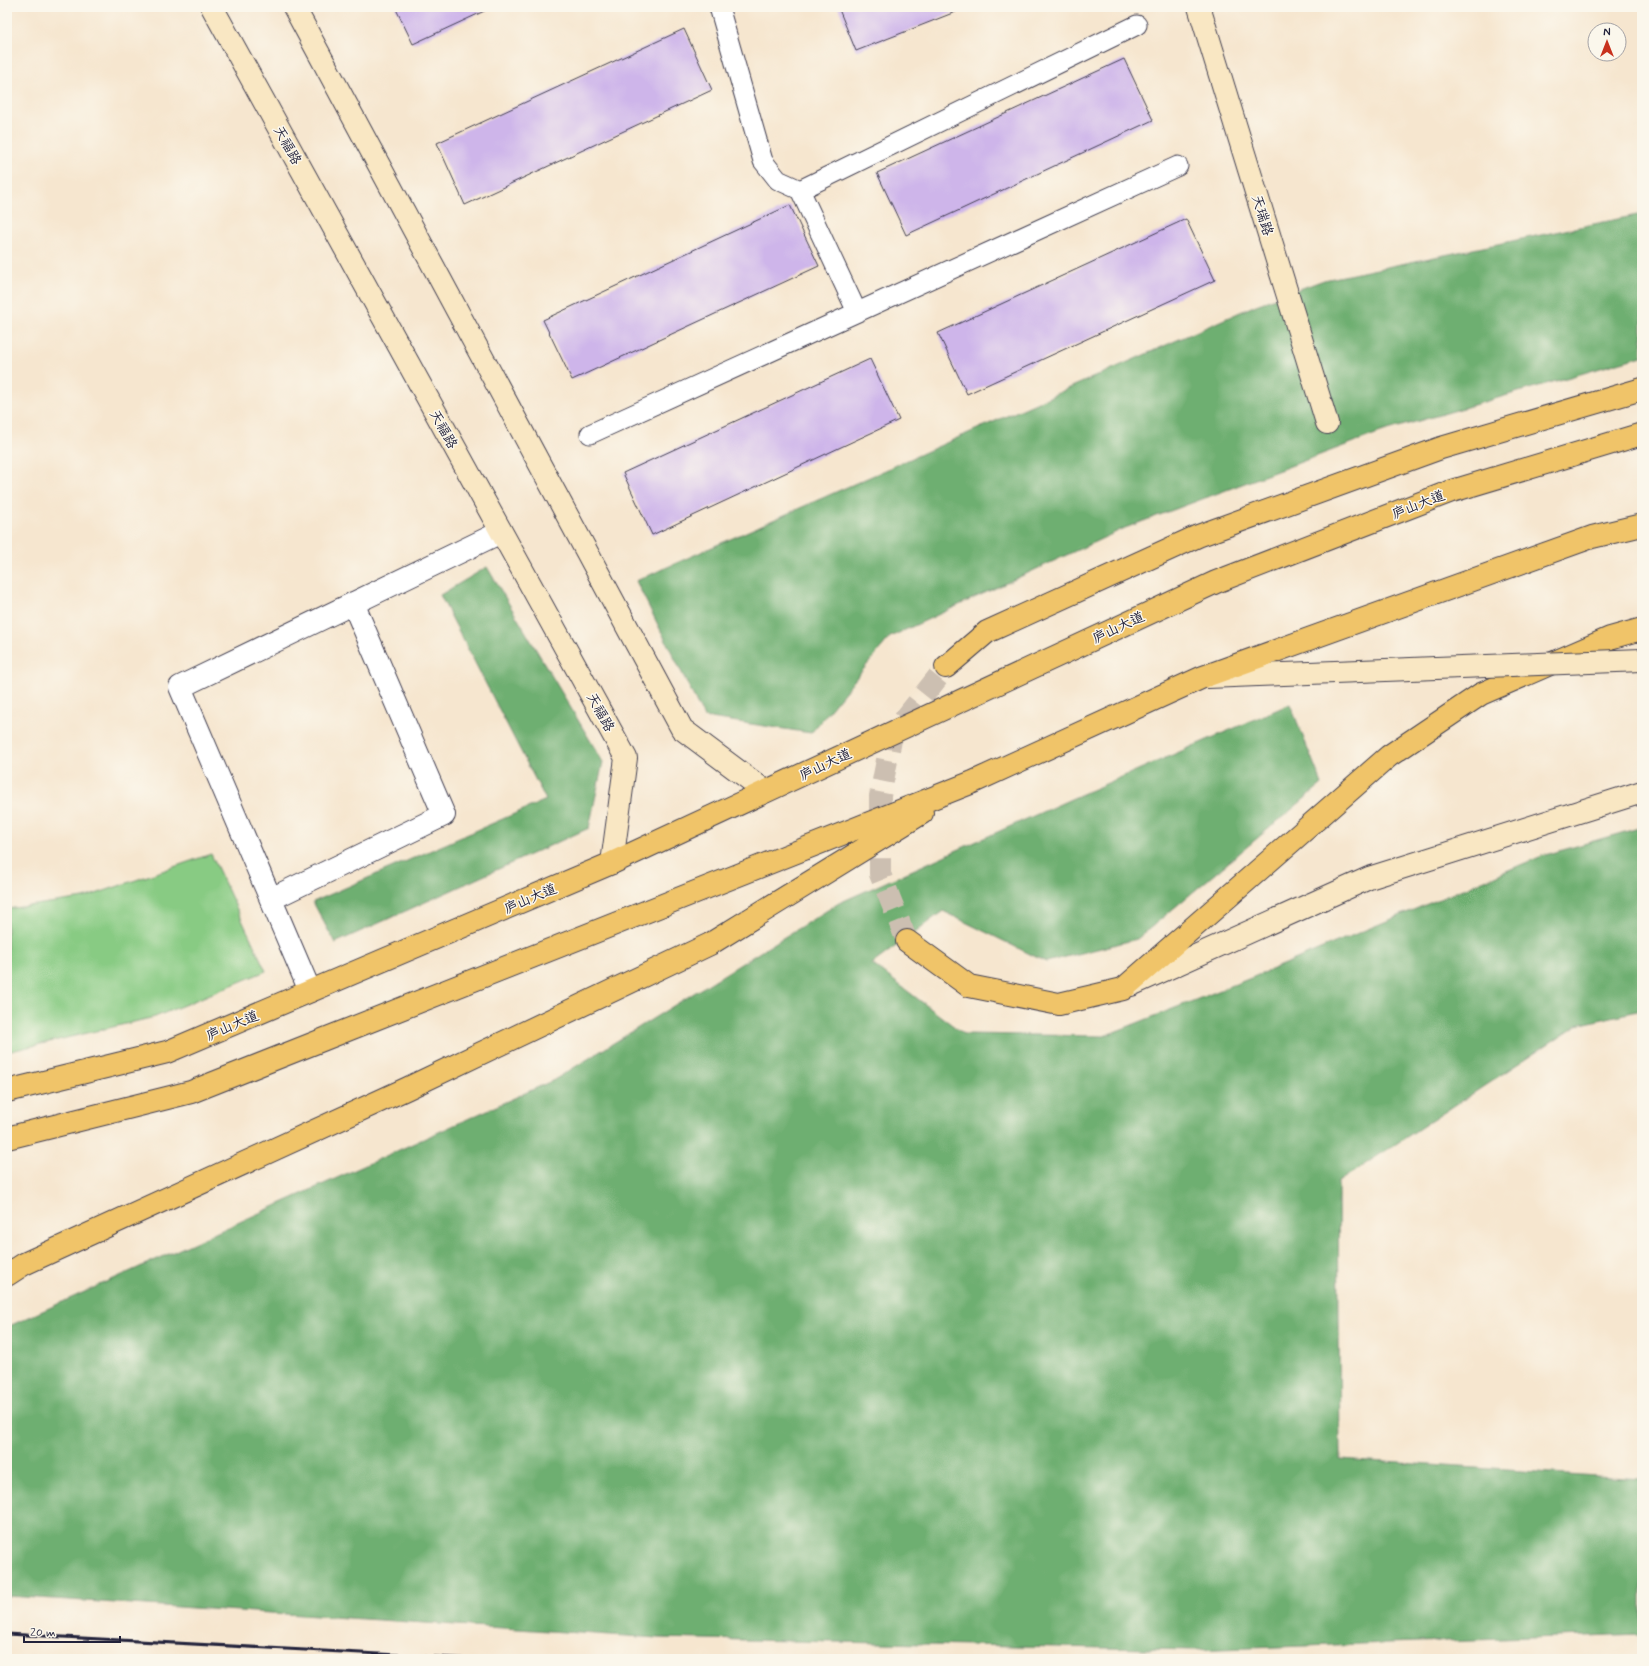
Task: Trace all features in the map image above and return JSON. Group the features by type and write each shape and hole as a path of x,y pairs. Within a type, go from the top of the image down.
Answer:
{"main road":[{"path":"946,667 987,632 1198,536 1441,448 1642,389"},
{"name":"庐山大道","path":"7,1091 167,1052 612,862 1216,582 1449,492 1642,434"},
{"path":"7,1138 191,1092 973,782 1203,678 1592,538 1642,525"},
{"path":"907,941 969,986 1059,1004 1123,989 1389,756 1481,694 1610,638 1642,629"},
{"path":"7,1274 24,1264 406,1089 710,944 973,782"}],"street":[{"name":"天福路","path":"212,7 626,758 612,862"},
{"path":"294,7 682,729 765,792"},
{"name":"天瑞路","path":"1199,7 1327,424"},
{"path":"310,991 180,687 501,532"},
{"path":"271,899 444,815 353,603"},
{"path":"1203,678 1642,660"},
{"path":"1123,989 1369,878 1642,792"}],"lane":[{"path":"719,7 763,162 778,180 800,190 857,312"},
{"path":"800,190 1137,25"},
{"path":"590,434 1178,166"}],"green space":[{"path":"1642,214 1642,356 1381,432 1125,528 890,637 811,733 704,717 636,581 1256,305 1324,280"},
{"path":"487,567 603,762 589,828 335,943 313,902 546,800 440,595"},
{"path":"1290,704 1322,784 1137,939 1046,962 943,911 872,964 964,1034 1104,1036 1251,978 1542,856 1642,827 1642,1010 1577,1025 1338,1182 1340,1459 1642,1479 1642,1634 1193,1650 657,1638 7,1596 7,1327 554,1080 839,903 1080,795"},
{"path":"211,854 266,971 155,1017 7,1052 7,909 84,898"}],"building":[{"path":"395,7 493,7 413,44"},
{"path":"838,7 968,7 856,51"},
{"path":"684,29 712,90 465,205 437,143"},
{"path":"1124,59 1153,120 906,235 877,173"},
{"path":"790,205 819,266 572,380 543,320"},
{"path":"1186,219 1215,280 967,394 938,333"},
{"path":"870,359 899,420 652,535 623,473"}],"tunnel":[{"path":"907,941 880,874 880,796 892,735 946,667"}],"railway":[{"path":"7,1634 473,1659"}]}
